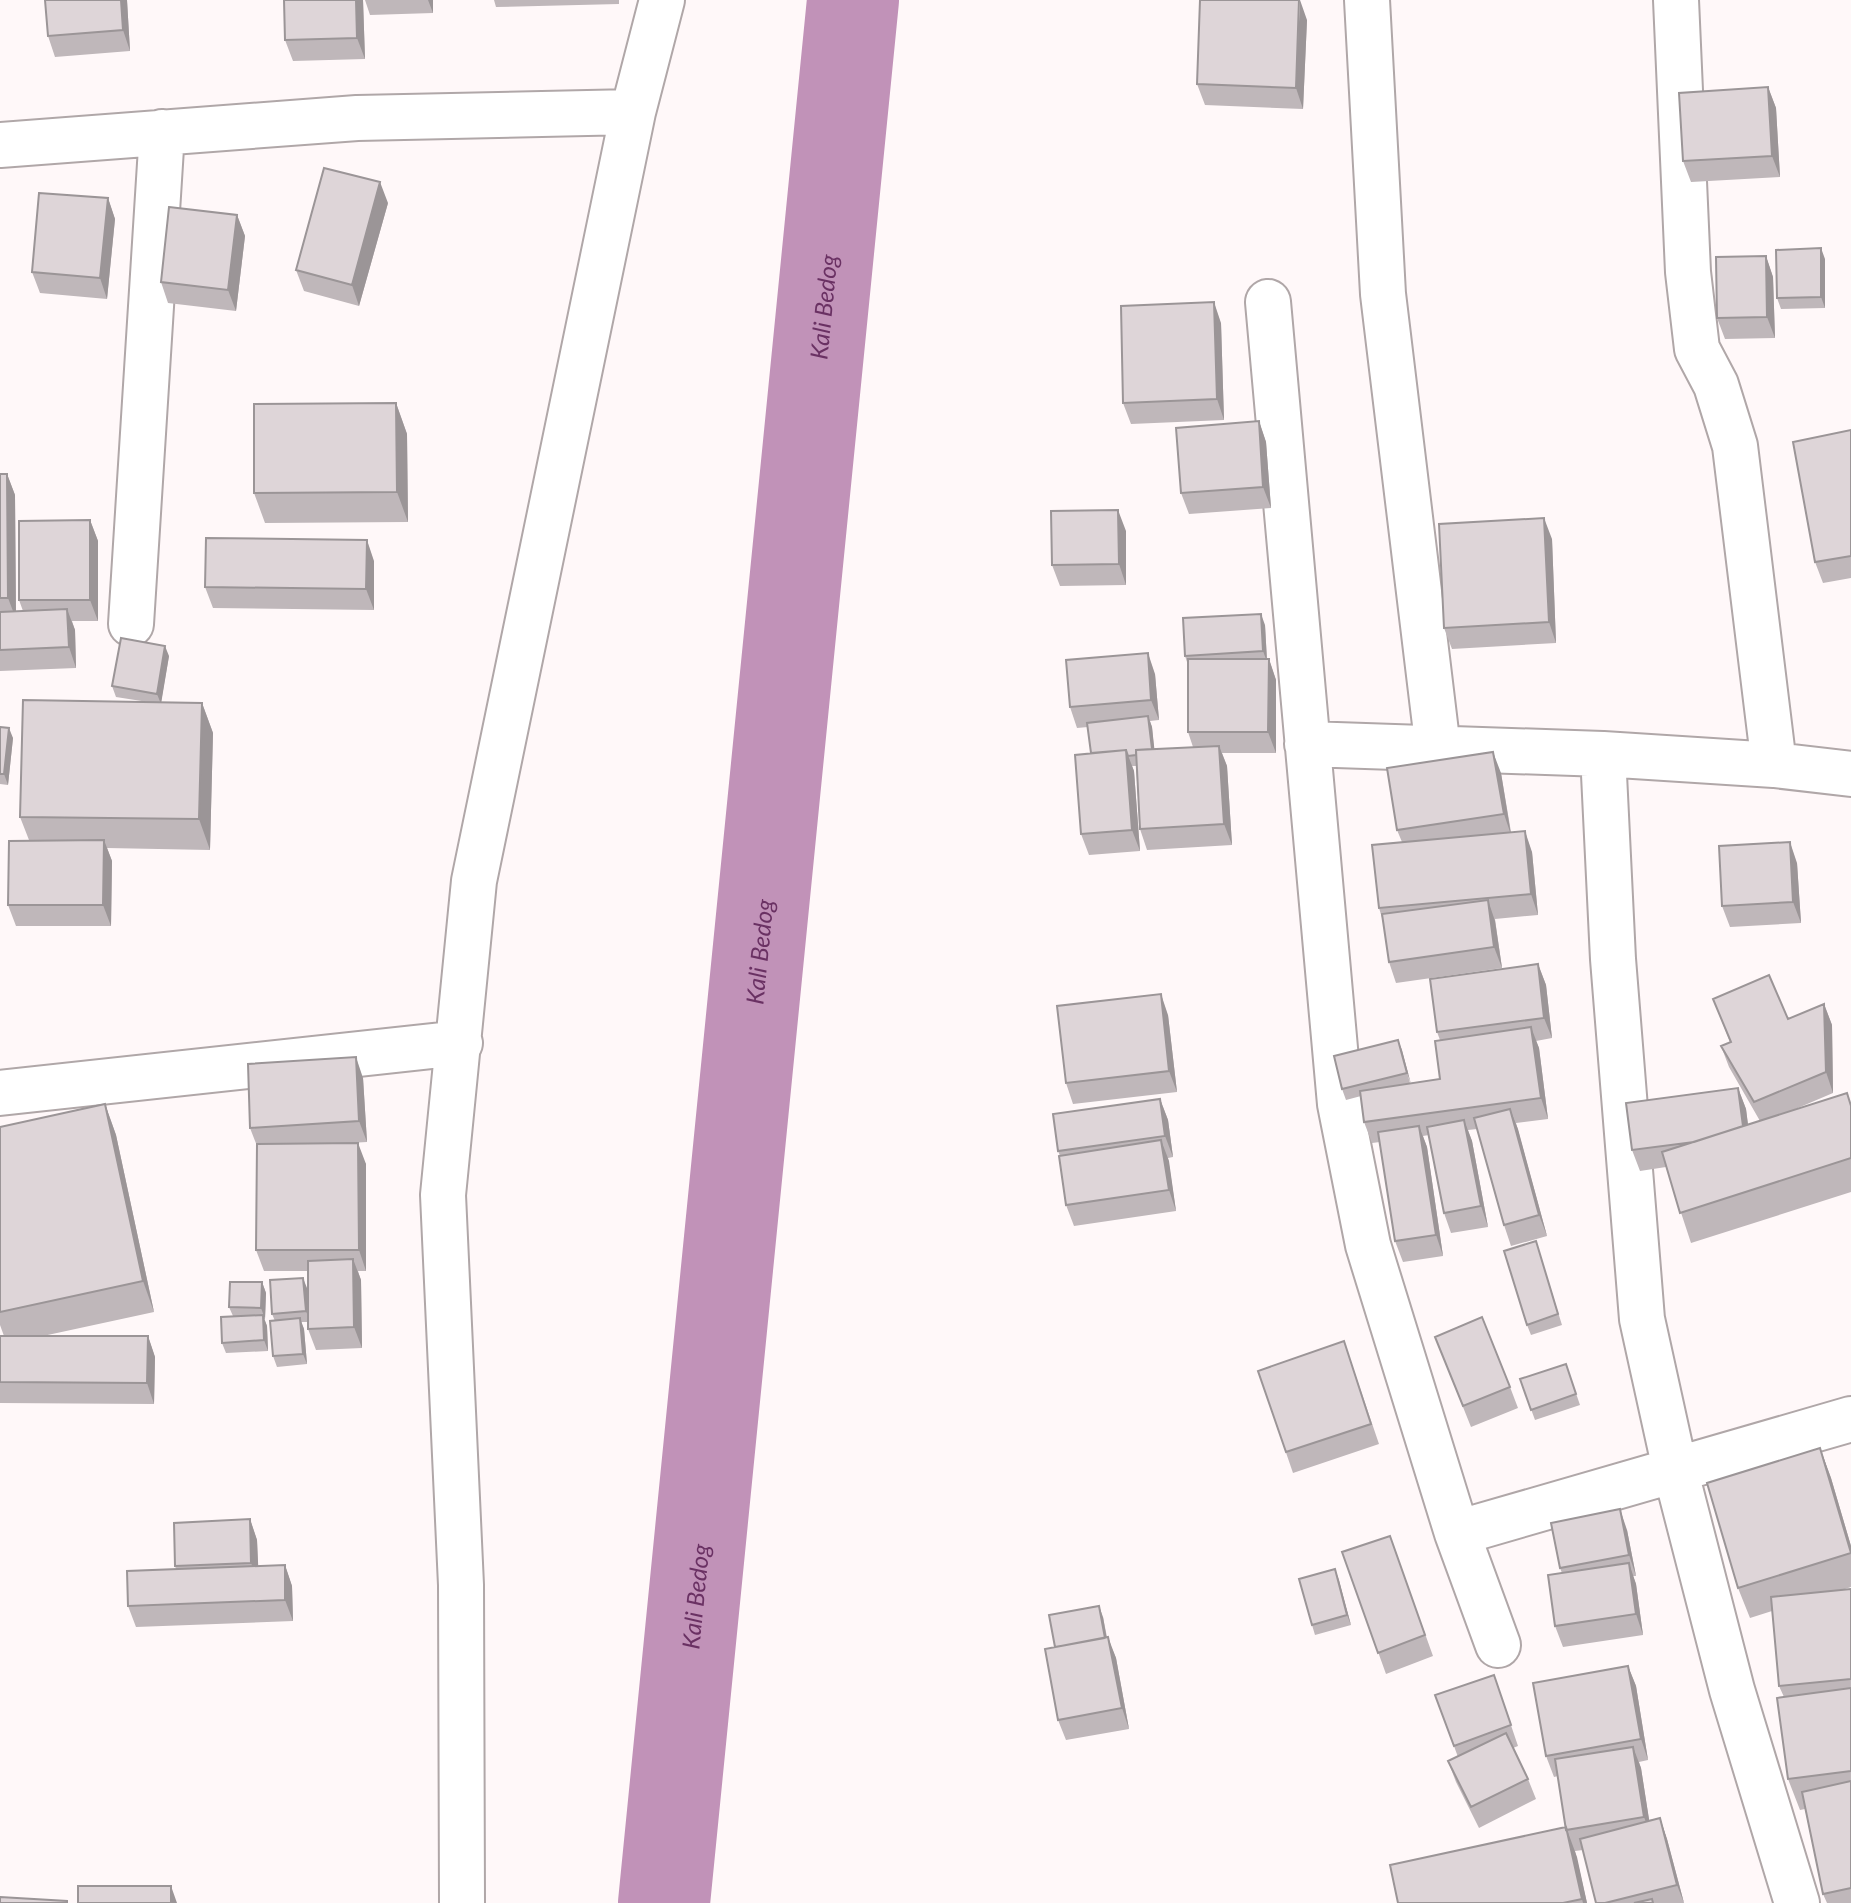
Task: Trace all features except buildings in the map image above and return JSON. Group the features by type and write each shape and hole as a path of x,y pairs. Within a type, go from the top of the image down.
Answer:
{"street":[{"path":"462,1903 461,1585 443,1195 474,881 633,112 662,0"},
{"path":"1367,0 1383,294 1438,749"},
{"path":"1676,0 1688,272 1697,349 1716,385 1735,446 1774,765"},
{"path":"0,145 357,118 633,112"},
{"path":"131,624 162,132"},
{"path":"1268,302 1340,1104 1368,1245 1457,1533 1498,1645"},
{"path":"1307,744 1603,754 1774,765 1851,774"},
{"path":"1603,754 1613,959 1642,1319 1675,1469 1732,1690 1797,1903"},
{"path":"0,1093 460,1043"},
{"path":"1457,1533 1851,1419"}],"waterway":[{"name":"Kali Bedog","path":"664,1903 853,0"}]}
